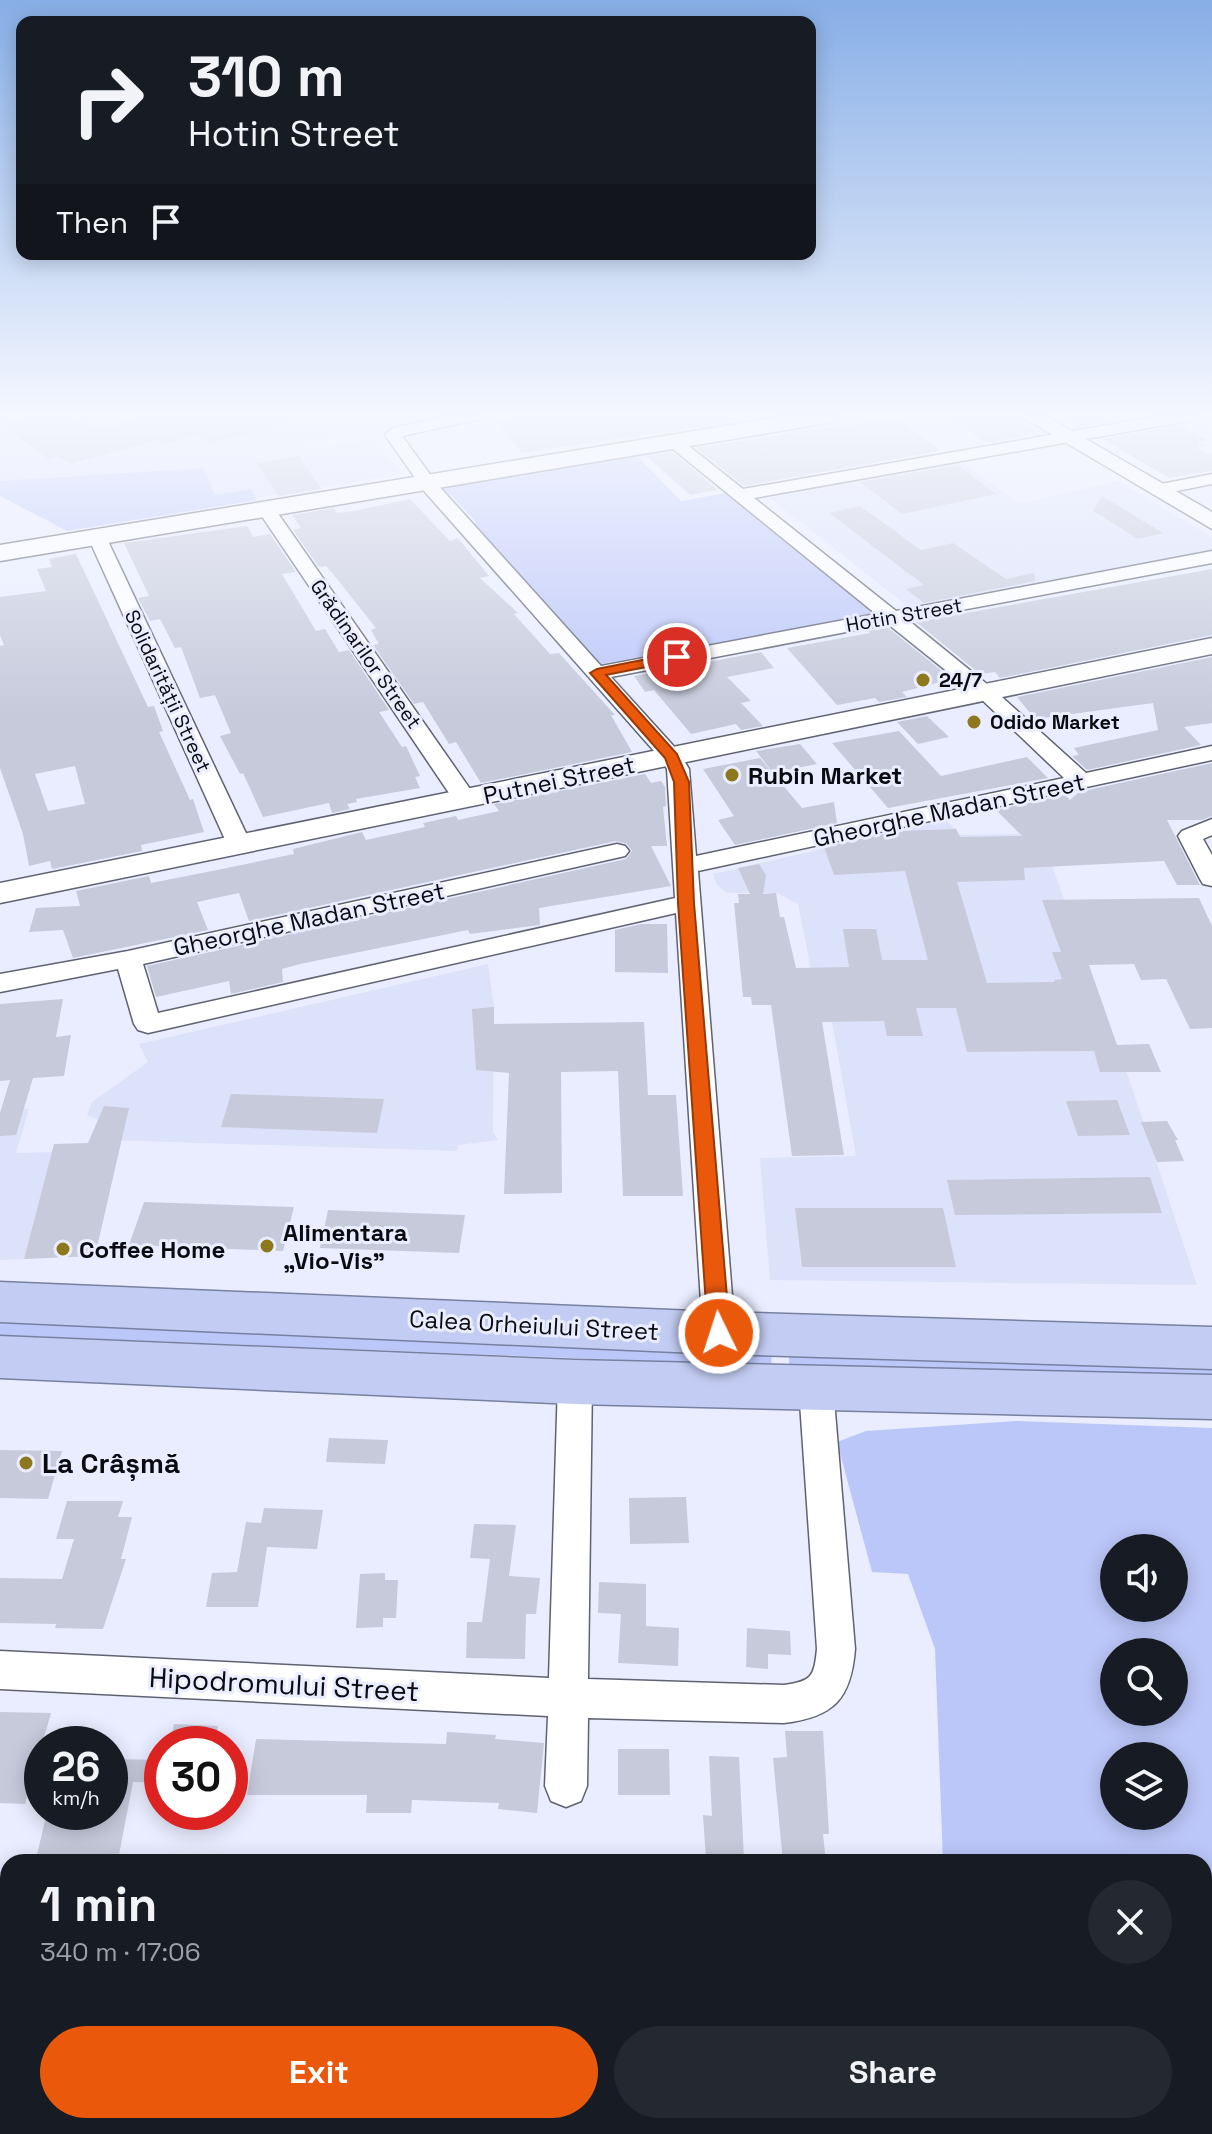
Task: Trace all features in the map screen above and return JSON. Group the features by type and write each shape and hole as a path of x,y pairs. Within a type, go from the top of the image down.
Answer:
{"highway":[{"name":"Calea Orheiului Street","path":"0,1302 719,1333 1212,1348"},
{"path":"0,1357 575,1382 1212,1397"}],"main road":[{"path":"0,553 226,516"}],"street":[{"name":"Grădinarilor Street","path":"271,516 465,799"},
{"path":"457,516 671,757 681,782 686,903 719,1333"},
{"path":"766,516 986,693 1082,782"},
{"name":"Solidarității Street","path":"97,537 240,846"},
{"name":"Hotin Street","path":"597,673 1212,557"},
{"name":"Putnei Street","path":"0,893 1212,646"},
{"name":"Gheorghe Madan Street","path":"686,866 1212,753"},
{"path":"1205,828 1190,836 1212,879"},
{"name":"Gheorghe Madan Street","path":"0,983 128,959 617,851"},
{"path":"128,959 148,1024 686,903"},
{"path":"566,1786 575,1382"},
{"name":"Hipodromului Street","path":"0,1670 569,1698 784,1704 807,1701 822,1694 832,1682 836,1649 816,1388"}],"shaded area":[{"path":"37,516 161,516 67,531"},
{"path":"470,516 760,516 879,614 601,664 473,526 476,522"},
{"path":"792,516 1176,516 1212,537 1212,550 910,608"},
{"path":"946,820 961,835 1019,834 1051,863 1129,1079 1197,1285 770,1280 760,1158 856,1156 829,1005 818,1005 798,904 777,893 727,893 717,885 713,874 839,845 912,837 908,829"},
{"path":"488,964 494,1007 493,1132 498,1140 458,1145 457,1151 107,1140 106,1123 87,1115 92,1102 148,1062 139,1044"},
{"path":"29,1109 16,1153 52,1152 24,1259 0,1260 0,1110"},
{"path":"0,1323 772,1353 771,1366 0,1335"},
{"path":"789,1354 1212,1367 1212,1378 789,1366"},
{"path":"1016,1421 1212,1428 1212,1854 943,1854 935,1649 908,1574 872,1572 837,1442 866,1431"}],"building":[{"path":"292,516 426,516 450,541 458,538 489,576 480,578 518,613 514,614 550,654 559,653 615,715 611,715 632,752 481,783 456,742 449,744 423,702 414,704 373,645 379,644 371,630 376,628 326,566 319,567 293,530 301,528"},
{"path":"832,516 873,516 921,550 953,543 1006,579 1034,573 1035,581 924,603 906,589 924,585"},
{"path":"1100,516 1134,516 1163,533 1138,539"},
{"path":"247,526 253,537 270,534 296,572 282,574 316,631 325,629 339,652 349,650 389,710 379,712 402,747 406,746 420,776 415,777 420,788 356,799 357,802 347,804 350,809 332,813 329,803 263,817 243,773 240,774 220,736 231,733 215,695 200,698 181,647 175,648 160,619 150,621 138,598 149,596 124,543"},
{"path":"76,554 148,707 154,706 163,731 159,732 190,800 193,799 204,832 141,845 142,851 52,869 50,861 29,866 23,834 0,768 0,646 4,645 0,635 0,597 46,591 37,569 52,567 49,559","holes":["75,766 85,804 48,811 35,774"]},
{"path":"1212,569 1212,635 1000,678 995,672 980,674 916,622"},
{"path":"887,627 952,679 902,692 907,697 879,702 875,698 837,705 787,648 870,633 868,631"},
{"path":"761,652 774,668 727,677 751,701 741,703 763,726 741,730 736,724 691,734 654,690 645,692 634,676"},
{"path":"1212,657 1212,723 1184,727 1201,745 1087,770 1072,756 1079,755 1074,748 1158,730 1153,703 1035,719 1017,697"},
{"path":"927,716 949,737 918,744 897,722"},
{"path":"899,731 941,776 1027,757 1048,778 888,808 832,743"},
{"path":"800,744 817,764 773,773 756,751"},
{"path":"760,758 802,808 834,802 837,823 735,845 718,820 734,816 703,769"},
{"path":"1212,763 1212,816 1202,820 1167,820 1200,885 1177,885 1164,861 1024,868 1025,880 957,882 987,983 1055,982 1062,979 1052,952 1061,952 1042,900 1199,898 1212,926 1212,1028 1190,1029 1166,979 1141,980 1134,964 1089,965 1117,1045 1149,1044 1161,1072 1100,1072 1094,1051 967,1052 956,1008 916,1008 923,1036 887,1036 884,1021 822,1022 844,1155 792,1156 771,1005 752,1005 751,997 743,997 734,903 739,903 738,894 750,894 738,868 759,864 766,875 763,894 776,893 796,968 849,967 843,929 876,929 882,960 928,960 905,871 834,875 824,847 897,831 956,829 960,837 1022,836 996,810 1065,795 1070,800 1079,792"},
{"path":"645,774 651,783 661,781 665,787 666,806 663,807 667,846 651,846 671,886 539,908 540,925 470,934 468,930 300,964 282,969 283,982 231,994 229,981 156,997 147,966 626,859 632,851 627,844 616,841 249,921 239,893 197,902 208,930 73,958 63,930 29,932 36,908 80,906 76,891 149,876 151,883 217,870 294,854 293,849 362,832 366,840 425,827 423,823 456,816 458,820 499,811 494,804"},
{"path":"641,924 667,924 668,973 615,972 615,930"},
{"path":"63,999 56,1037 71,1035 64,1076 33,1078 16,1135 0,1136 0,1113 10,1080 0,1081 0,1004"},
{"path":"494,1007 494,1024 644,1022 648,1095 676,1095 683,1196 623,1196 618,1071 561,1072 562,1193 504,1194 509,1073 476,1070 472,1009"},
{"path":"231,1094 384,1099 377,1133 221,1127"},
{"path":"1117,1100 1130,1135 1078,1136 1066,1101"},
{"path":"104,1106 129,1108 95,1256 24,1259 54,1144 88,1143"},
{"path":"1167,1121 1178,1140 1175,1140 1184,1161 1157,1162 1141,1122"},
{"path":"1150,1177 1162,1213 955,1215 947,1180"},
{"path":"144,1202 294,1207 283,1251 129,1245"},
{"path":"795,1208 943,1208 956,1267 802,1267"},
{"path":"328,1210 465,1215 459,1253 320,1248"},
{"path":"329,1438 388,1440 385,1464 326,1462"},
{"path":"0,1450 62,1451 48,1499 0,1498"},
{"path":"686,1497 689,1543 630,1544 629,1498"},
{"path":"67,1501 123,1501 118,1517 132,1517 121,1559 126,1559 103,1629 0,1623 0,1578 62,1579 74,1539 56,1539"},
{"path":"264,1508 323,1510 317,1549 267,1547 258,1607 206,1607 212,1573 237,1572 246,1522 261,1523"},
{"path":"474,1524 516,1525 509,1576 540,1578 536,1614 526,1614 525,1659 466,1658 467,1622 482,1622 490,1559 470,1558"},
{"path":"385,1573 385,1580 398,1580 396,1618 383,1618 383,1627 356,1628 360,1574"},
{"path":"599,1582 646,1584 646,1626 679,1628 678,1666 618,1663 621,1614 598,1613"},
{"path":"747,1628 790,1631 791,1655 768,1654 768,1669 746,1667"},
{"path":"0,1712 51,1713 47,1726 24,1726 24,1804 0,1803"},
{"path":"174,1724 218,1726 174,1726"},
{"path":"785,1731 823,1731 829,1834 823,1834 825,1854 782,1854 773,1758 787,1757"},
{"path":"447,1732 496,1735 495,1739 544,1743 537,1813 498,1809 499,1803 412,1800 411,1813 366,1813 367,1795 248,1795 256,1739 446,1744"},
{"path":"618,1749 669,1749 670,1795 618,1795"},
{"path":"709,1756 739,1757 744,1854 706,1854 703,1815 712,1816"},
{"path":"128,1759 144,1760 144,1782 133,1782 128,1808"},
{"path":"43,1830 124,1830 119,1854 37,1854"}],"place":[{"name":"24/7","path":"923,680"},
{"name":"Odido Market","path":"974,722"},
{"name":"Rubin Market","path":"732,775"},
{"name":"Alimentara „Vio-Vis”","path":"267,1246"},
{"name":"Coffee Home","path":"63,1249"},
{"name":"La Crâșmă","path":"26,1463"}],"route":[{"path":"677,657 597,673 671,757 681,782 686,903 719,1333"}]}
